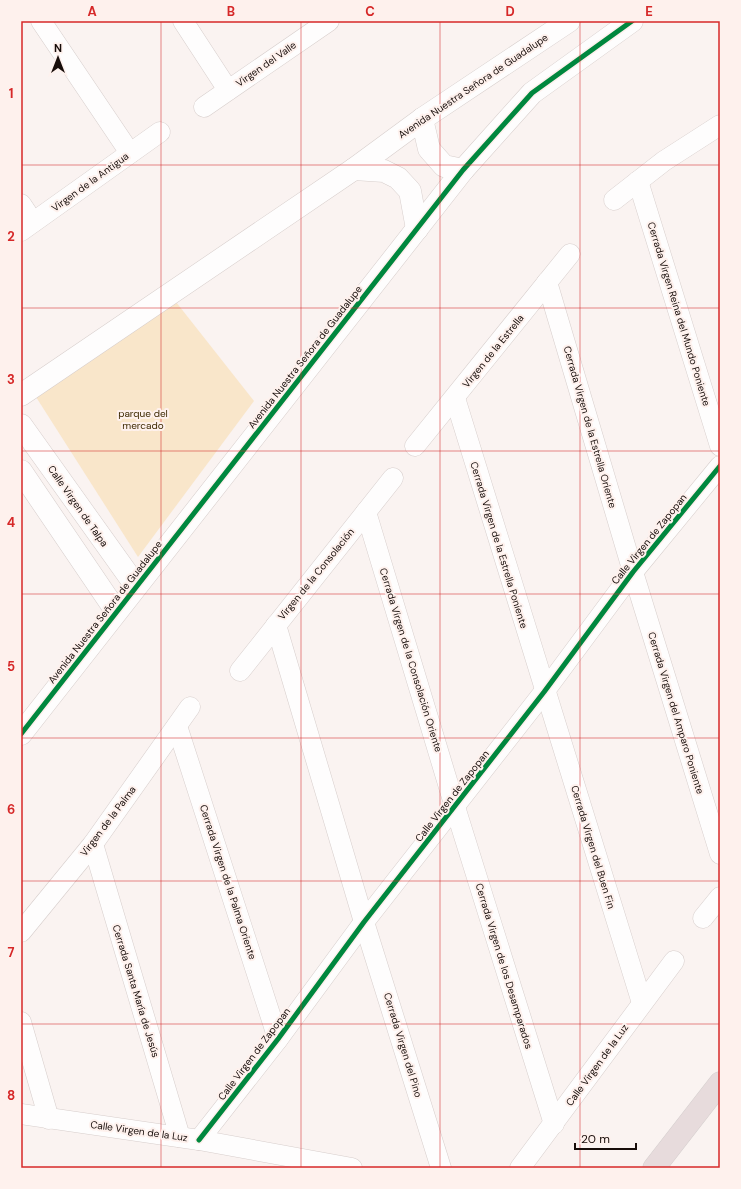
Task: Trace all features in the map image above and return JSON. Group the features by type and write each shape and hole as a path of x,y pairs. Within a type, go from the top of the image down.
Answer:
{"highway":[{"path":"654,1168 720,1083"}],"street":[{"path":"41,21 130,153"},
{"path":"183,21 228,90"},
{"name":"Virgen del Valle","path":"204,107 329,21"},
{"name":"Avenida Nuestra Señora de Guadalupe","path":"21,395 354,169 422,119 569,21"},
{"name":"Avenida Nuestra Señora de Guadalupe","path":"21,734 463,170 532,93 632,21"},
{"path":"422,119 429,149 444,166 463,170"},
{"path":"614,200 664,161 720,125"},
{"name":"Virgen de la Antigua","path":"27,227 160,132"},
{"path":"354,169 384,171 398,178 410,190 417,229"},
{"name":"Cerrada Virgen Reina del Mundo Poniente","path":"638,181 720,446"},
{"path":"21,204 27,227"},
{"name":"Virgen de la Estrella","path":"415,446 570,254"},
{"name":"Cerrada Virgen de la Estrella Oriente","path":"547,282 633,572"},
{"name":"Cerrada Virgen de la Estrella Poniente","path":"455,398 544,692"},
{"name":"Calle Virgen de Talpa","path":"21,425 136,586"},
{"name":"Calle Virgen de Zapopan","path":"190,1138 278,1039 364,922 544,692 633,572 720,466"},
{"path":"21,471 116,612"},
{"name":"Virgen de la Consolación","path":"240,671 393,478"},
{"name":"Cerrada Virgen de la Consolación Oriente","path":"366,512 455,807"},
{"name":"Cerrada Virgen del Amparo Poniente","path":"633,572 720,854"},
{"name":"Cerrada Virgen del Pino","path":"276,625 364,922 441,1168"},
{"name":"Cerrada Virgen del Buen Fin","path":"544,692 642,1003"},
{"name":"Virgen de la Palma","path":"21,932 92,844 178,726 190,707"},
{"name":"Cerrada Virgen de la Palma Oriente","path":"178,726 278,1039"},
{"name":"Cerrada Virgen de los Desamparados","path":"455,807 554,1124"},
{"name":"Cerrada Santa María de Jesús","path":"92,844 190,1138"},
{"path":"703,918 720,897"},
{"name":"Calle Virgen de la Luz","path":"520,1168 674,961"},
{"path":"21,1022 49,1119"},
{"name":"Calle Virgen de la Luz","path":"21,1114 190,1138 352,1168"}],"green space":[{"name":"parque del mercado","path":"176,302 254,401 138,557 36,397"}],"cycle path":[{"path":"21,734 463,170 532,93 632,21"},
{"path":"199,1140 278,1039 364,922 544,692 633,572 720,466"}]}
